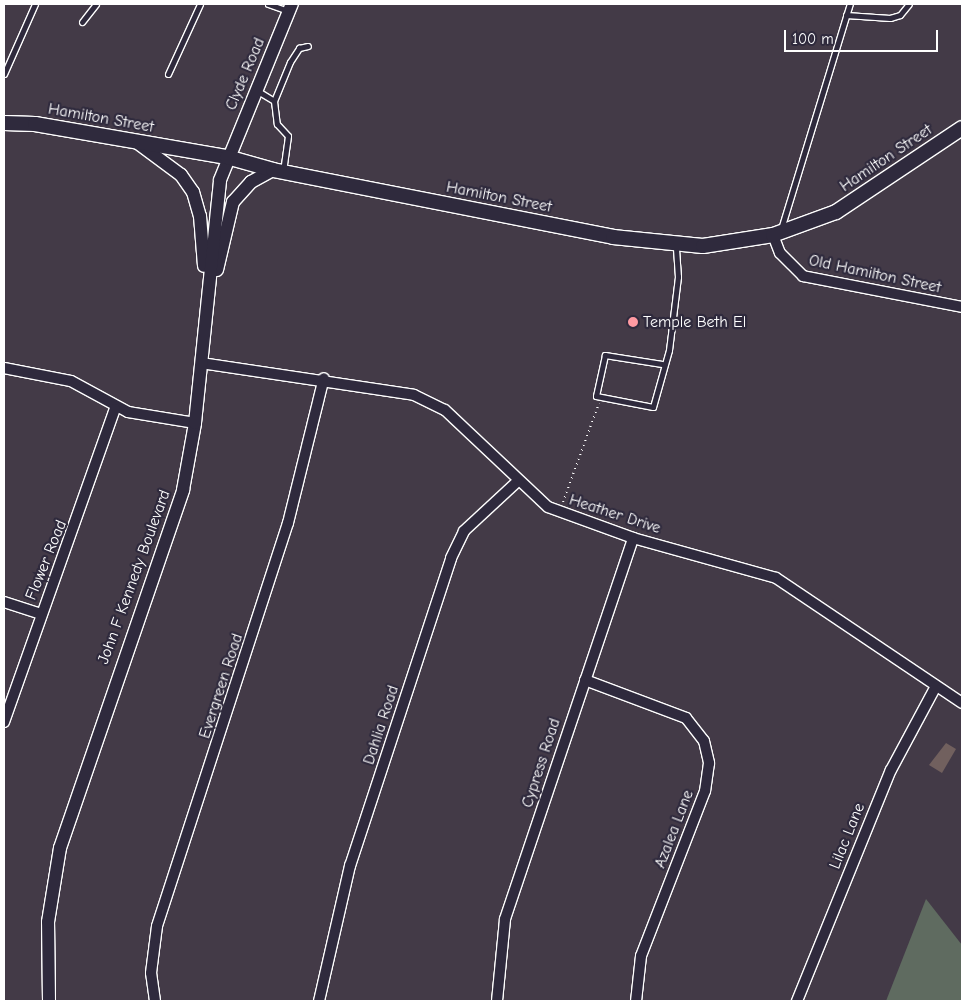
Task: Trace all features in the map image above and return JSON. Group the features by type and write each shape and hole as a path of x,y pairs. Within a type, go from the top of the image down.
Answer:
{"main road":[{"name":"Hamilton Street","path":"4,123 135,141 227,157 278,171 676,246 777,234 858,201 962,128"}],"street":[{"name":"Clyde Road","path":"227,157 291,8"},
{"path":"135,141 181,175 193,192 200,216 207,308"},
{"name":"John F Kennedy Boulevard","path":"49,1001 48,922 60,848 169,534 194,423 207,308 215,204 227,157"},
{"path":"207,308 233,202 251,182 278,171"},
{"name":"Old Hamilton Street","path":"777,234 780,253 803,276 962,307"},
{"name":"Heather Drive","path":"201,363 324,378 414,394 432,403 482,444 517,482 562,514 633,538 776,578 935,688 962,703"},
{"path":"4,368 72,381 115,409 194,423"},
{"name":"Evergreen Road","path":"155,1001 151,973 157,926 285,533 324,378"},
{"name":"Flower Road","path":"4,722 41,614 81,514 115,409"},
{"name":"Dahlia Road","path":"319,1001 350,866 451,558 464,530 517,482"},
{"name":"Cypress Road","path":"497,1001 505,919 633,538"},
{"path":"4,602 41,614"},
{"name":"Azalea Lane","path":"585,680 686,718 704,741 709,763 706,791 641,956 636,1001"},
{"name":"Lilac Lane","path":"797,1001 891,770 935,688"}],"lane":[{"path":"4,74 34,4"},
{"path":"82,22 96,4"},
{"path":"168,74 200,4"},
{"path":"268,4 291,8"},
{"path":"777,234 850,4"},
{"path":"846,15 890,18 900,15 909,4"},
{"path":"278,171 288,136 277,124 274,101 290,62 299,48 308,46"},
{"path":"256,90 274,101"},
{"path":"662,364 605,355 596,396 653,407 662,364 669,350 676,246"}],"path":[{"path":"563,502 601,398"}],"green space":[{"path":"926,899 962,945 962,1001 886,1001"}],"building":[{"path":"946,743 956,749 942,773 929,765"}],"place":[{"name":"Temple Beth El","path":"633,322"}]}
